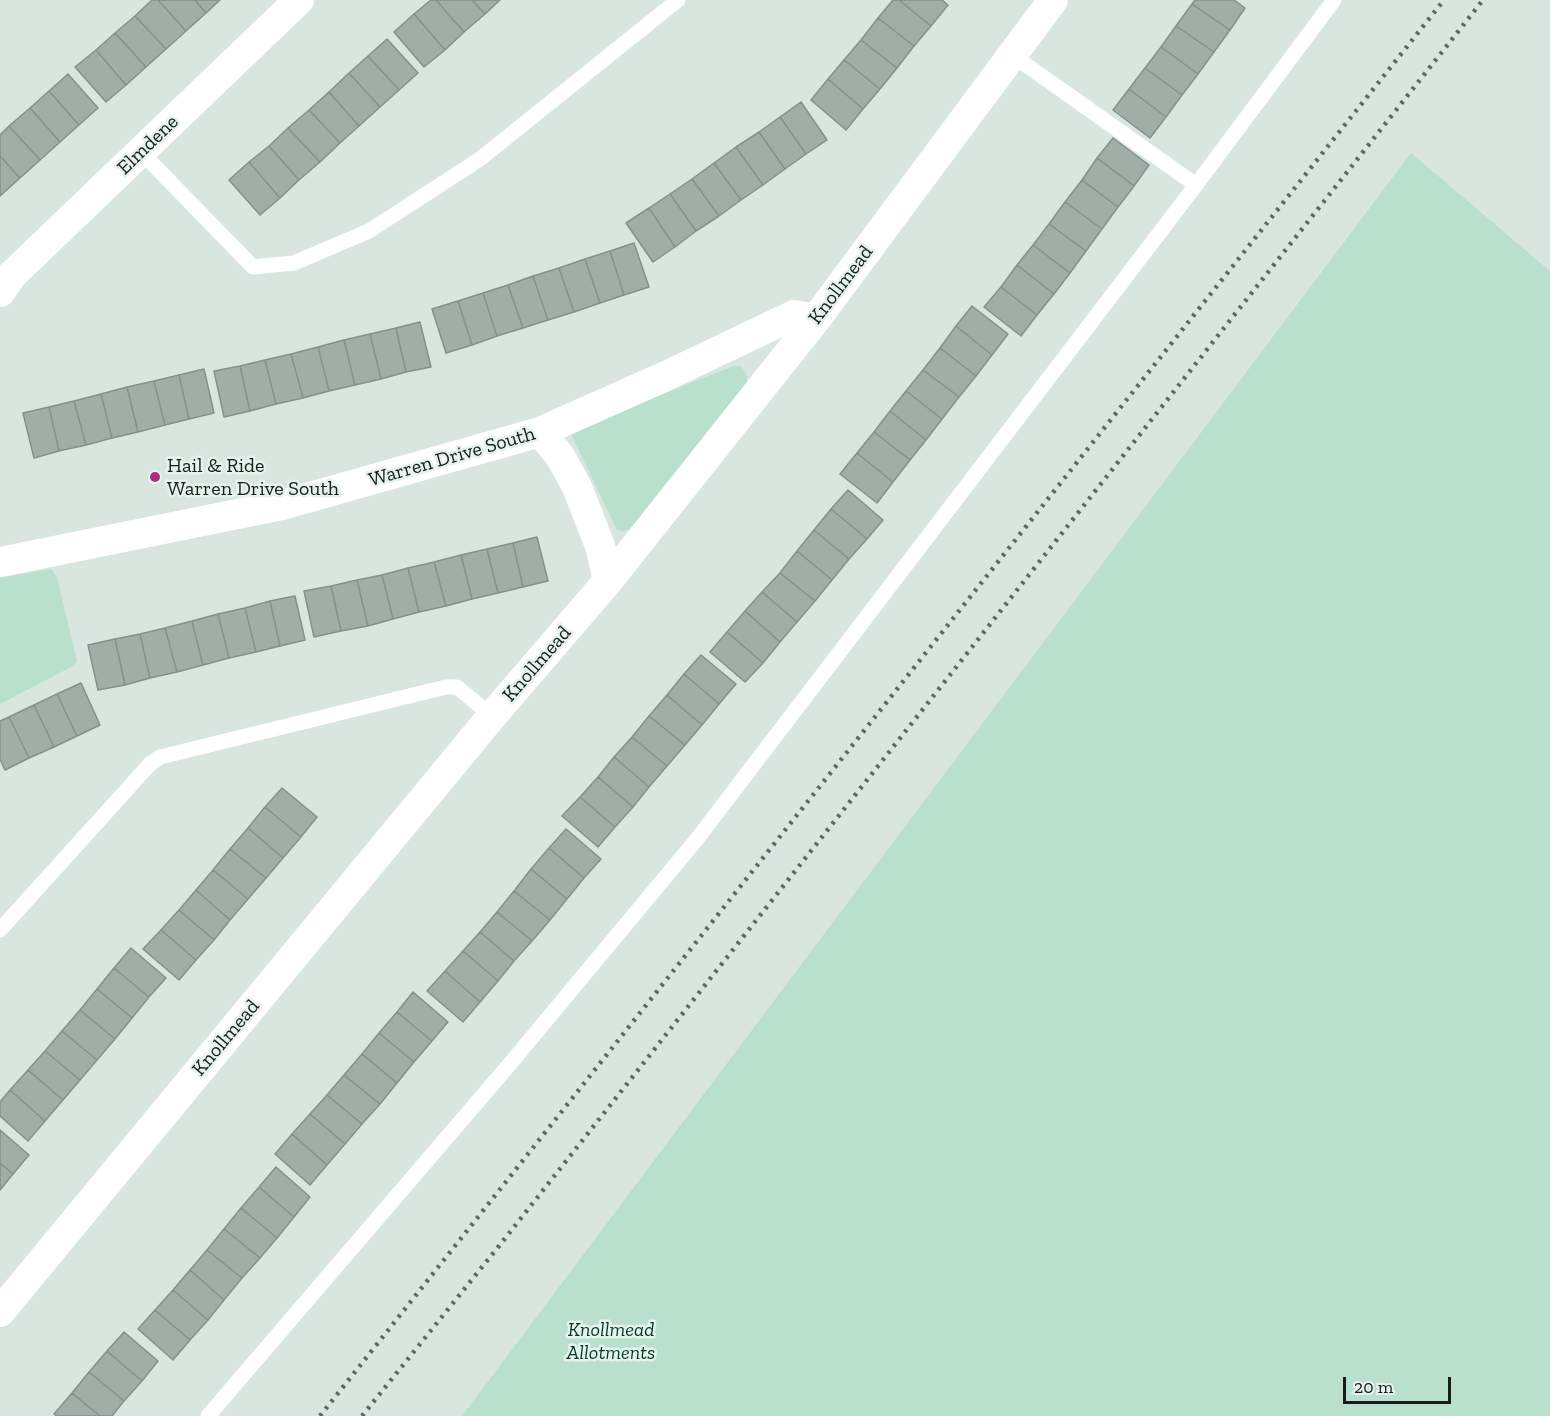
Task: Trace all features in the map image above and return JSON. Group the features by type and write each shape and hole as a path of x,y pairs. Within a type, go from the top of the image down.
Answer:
{"street":[{"name":"Elmdene","path":"0,292 12,275 299,0"},
{"name":"Knollmead","path":"0,1312 492,716 608,581 816,319 1053,0"},
{"name":"Warren Drive South","path":"0,562 282,505 540,432 666,376 794,315 816,319"},
{"path":"540,432 560,456 577,487 600,546 608,581"}],"lane":[{"path":"141,152 253,267 294,263 369,231 480,159 678,0"},
{"path":"208,1416 509,1065 697,839 1196,185 1334,0"},
{"path":"1012,55 1196,185"},
{"path":"0,930 150,764 160,758 446,687 457,687 492,716"}],"green space":[{"name":"Knollmead Allotments","path":"1411,153 1550,271 1550,1416 462,1416"},
{"path":"734,366 740,366 743,369 747,375 747,383 634,524 624,531 617,530 571,434 574,429"},
{"path":"51,569 57,577 77,662 0,704 0,578"}],"building":[{"path":"152,0 158,0 186,31 166,49 135,16"},
{"path":"158,0 195,0 206,13 186,31"},
{"path":"195,0 220,0 206,13"},
{"path":"431,0 436,0 464,32 445,50 414,14"},
{"path":"436,0 472,0 485,14 464,32"},
{"path":"472,0 500,0 485,14"},
{"path":"893,0 899,0 931,26 914,46 878,18"},
{"path":"899,0 942,0 948,5 931,26"},
{"path":"1195,0 1234,0 1245,8 1230,30 1192,4"},
{"path":"1192,4 1230,30 1214,52 1176,26"},
{"path":"414,14 445,50 424,67 394,32"},
{"path":"135,16 166,49 146,67 115,33"},
{"path":"878,18 914,46 897,68 861,40"},
{"path":"1176,26 1214,52 1198,74 1161,47"},
{"path":"115,33 146,67 126,85 96,50"},
{"path":"387,39 418,73 399,90 368,56"},
{"path":"861,40 897,68 880,89 844,60"},
{"path":"1161,47 1198,74 1182,95 1145,68"},
{"path":"96,50 126,85 106,102 75,67"},
{"path":"368,56 399,90 380,107 349,73"},
{"path":"844,60 880,89 863,109 828,79"},
{"path":"1145,68 1182,95 1166,117 1129,89"},
{"path":"349,73 380,107 359,126 329,92"},
{"path":"68,74 98,108 79,125 49,91"},
{"path":"828,79 863,109 846,130 811,100"},
{"path":"1129,89 1166,117 1150,138 1113,110"},
{"path":"49,91 79,125 60,142 30,108"},
{"path":"329,92 359,126 340,143 309,110"},
{"path":"801,102 827,140 806,154 780,117"},
{"path":"30,108 60,142 40,160 9,126"},
{"path":"309,110 340,143 320,162 288,128"},
{"path":"780,117 806,154 785,169 759,132"},
{"path":"9,126 40,160 20,178 0,156 0,135"},
{"path":"288,128 320,162 299,180 269,146"},
{"path":"759,132 785,169 763,185 736,147"},
{"path":"1113,138 1149,165 1134,186 1097,158"},
{"path":"269,146 299,180 280,198 249,162"},
{"path":"736,147 763,185 741,200 714,163"},
{"path":"0,156 20,178 0,196"},
{"path":"1097,158 1134,186 1118,207 1082,180"},
{"path":"249,162 280,198 260,215 229,180"},
{"path":"714,163 741,200 719,216 692,179"},
{"path":"692,179 719,216 696,231 670,194"},
{"path":"1082,180 1118,207 1102,229 1065,202"},
{"path":"670,194 696,231 675,247 649,208"},
{"path":"1065,202 1102,229 1086,251 1049,224"},
{"path":"649,208 675,247 653,262 626,223"},
{"path":"1049,224 1086,251 1070,273 1033,245"},
{"path":"634,243 649,287 624,295 610,251"},
{"path":"1033,245 1070,273 1054,294 1017,265"},
{"path":"610,251 624,295 600,303 585,259"},
{"path":"585,259 600,303 574,312 559,268"},
{"path":"1017,265 1054,294 1037,315 1001,287"},
{"path":"559,268 574,312 548,320 533,276"},
{"path":"533,276 548,320 523,328 508,285"},
{"path":"508,285 523,328 497,336 483,293"},
{"path":"1001,287 1037,315 1021,336 984,307"},
{"path":"483,293 497,336 472,345 458,301"},
{"path":"458,301 472,345 446,353 432,309"},
{"path":"972,306 1008,334 992,355 956,326"},
{"path":"420,322 431,367 406,372 396,328"},
{"path":"956,326 992,355 976,376 940,348"},
{"path":"396,328 406,372 381,379 370,334"},
{"path":"370,334 381,379 355,385 344,340"},
{"path":"344,340 355,385 329,391 318,347"},
{"path":"318,347 329,391 303,398 291,354"},
{"path":"940,348 976,376 959,397 923,370"},
{"path":"291,354 303,398 276,404 265,360"},
{"path":"265,360 276,404 250,411 240,366"},
{"path":"240,366 250,411 224,417 214,371"},
{"path":"204,369 214,413 189,419 179,375"},
{"path":"923,370 959,397 942,419 906,391"},
{"path":"179,375 189,419 165,425 154,381"},
{"path":"154,381 165,425 138,432 127,387"},
{"path":"127,387 138,432 112,438 101,394"},
{"path":"906,391 942,419 926,440 890,411"},
{"path":"101,394 112,438 86,445 74,401"},
{"path":"74,401 86,445 59,451 49,407"},
{"path":"49,407 59,451 34,458 23,413"},
{"path":"890,411 926,440 910,460 874,432"},
{"path":"874,432 910,460 893,482 857,453"},
{"path":"857,453 893,482 877,503 840,474"},
{"path":"848,490 883,520 867,539 831,509"},
{"path":"831,509 867,539 849,559 814,530"},
{"path":"814,530 849,559 832,580 797,551"},
{"path":"537,537 548,581 523,587 513,543"},
{"path":"513,543 523,587 498,593 487,549"},
{"path":"487,549 498,593 472,599 461,555"},
{"path":"797,551 832,580 815,601 780,573"},
{"path":"461,555 472,599 446,606 434,562"},
{"path":"434,562 446,606 419,612 408,568"},
{"path":"408,568 419,612 393,619 382,575"},
{"path":"780,573 815,601 797,622 762,592"},
{"path":"382,575 393,619 368,626 357,580"},
{"path":"357,580 368,626 341,631 331,586"},
{"path":"331,586 341,631 314,637 304,591"},
{"path":"762,592 797,622 780,642 745,611"},
{"path":"295,596 305,640 280,646 270,601"},
{"path":"270,601 280,646 256,652 245,608"},
{"path":"245,608 256,652 229,658 218,614"},
{"path":"745,611 780,642 763,663 727,632"},
{"path":"218,614 229,658 203,665 192,621"},
{"path":"192,621 203,665 177,672 165,628"},
{"path":"165,628 177,672 150,678 140,634"},
{"path":"727,632 763,663 745,682 710,652"},
{"path":"140,634 150,678 125,685 115,639"},
{"path":"115,639 125,685 98,690 88,645"},
{"path":"701,655 736,684 719,704 684,674"},
{"path":"684,674 719,704 702,725 667,695"},
{"path":"81,683 100,725 77,736 57,694"},
{"path":"57,694 77,736 54,747 34,705"},
{"path":"667,695 702,725 685,745 649,716"},
{"path":"34,705 54,747 29,758 9,717"},
{"path":"649,716 685,745 667,766 632,737"},
{"path":"9,717 29,758 5,770 0,759 0,721"},
{"path":"632,737 667,766 649,787 614,757"},
{"path":"614,757 649,787 633,807 598,777"},
{"path":"598,777 633,807 615,827 580,797"},
{"path":"282,788 317,817 301,837 265,807"},
{"path":"580,797 615,827 598,847 562,816"},
{"path":"265,807 301,837 283,858 248,828"},
{"path":"248,828 283,858 266,878 230,849"},
{"path":"566,829 601,859 584,878 549,848"},
{"path":"549,848 584,878 567,899 531,869"},
{"path":"230,849 266,878 248,899 213,870"},
{"path":"531,869 567,899 550,920 514,891"},
{"path":"213,870 248,899 230,920 196,890"},
{"path":"196,890 230,920 214,940 179,910"},
{"path":"514,891 550,920 532,941 497,912"},
{"path":"179,910 214,940 196,960 161,930"},
{"path":"497,912 532,941 514,961 480,932"},
{"path":"161,930 196,960 179,980 143,949"},
{"path":"480,932 514,961 498,981 463,951"},
{"path":"131,948 166,978 149,997 114,968"},
{"path":"463,951 498,981 480,1002 445,971"},
{"path":"114,968 149,997 132,1018 97,989"},
{"path":"445,971 480,1002 463,1022 427,991"},
{"path":"97,989 132,1018 115,1039 80,1010"},
{"path":"413,992 448,1022 432,1041 397,1012"},
{"path":"80,1010 115,1039 97,1060 62,1031"},
{"path":"397,1012 432,1041 414,1062 379,1033"},
{"path":"62,1031 97,1060 80,1080 45,1051"},
{"path":"379,1033 414,1062 397,1083 362,1054"},
{"path":"45,1051 80,1080 63,1100 28,1070"},
{"path":"362,1054 397,1083 380,1104 344,1075"},
{"path":"28,1070 63,1100 45,1121 10,1090"},
{"path":"344,1075 380,1104 362,1124 327,1095"},
{"path":"10,1090 45,1121 28,1141 0,1116 0,1102"},
{"path":"327,1095 362,1124 345,1144 310,1114"},
{"path":"310,1114 345,1144 327,1165 292,1134"},
{"path":"0,1130 29,1155 13,1174 0,1163"},
{"path":"292,1134 327,1165 310,1185 275,1154"},
{"path":"0,1163 13,1174 0,1190"},
{"path":"276,1167 310,1197 294,1217 259,1187"},
{"path":"259,1187 294,1217 277,1238 241,1208"},
{"path":"241,1208 277,1238 260,1258 224,1229"},
{"path":"224,1229 260,1258 242,1278 207,1250"},
{"path":"207,1250 242,1278 224,1300 190,1270"},
{"path":"190,1270 224,1300 208,1320 173,1290"},
{"path":"173,1290 208,1320 190,1340 155,1310"},
{"path":"155,1310 190,1340 173,1360 138,1329"},
{"path":"124,1332 158,1361 142,1381 107,1351"},
{"path":"107,1351 142,1381 124,1401 89,1372"},
{"path":"89,1372 124,1401 112,1416 100,1416 72,1393"},
{"path":"72,1393 100,1416 57,1416 54,1414"}],"railway":[{"path":"320,1416 1444,0"},
{"path":"362,1416 499,1246 1483,0"}],"place":[{"name":"Hail & Ride Warren Drive South","path":"155,477"}]}
